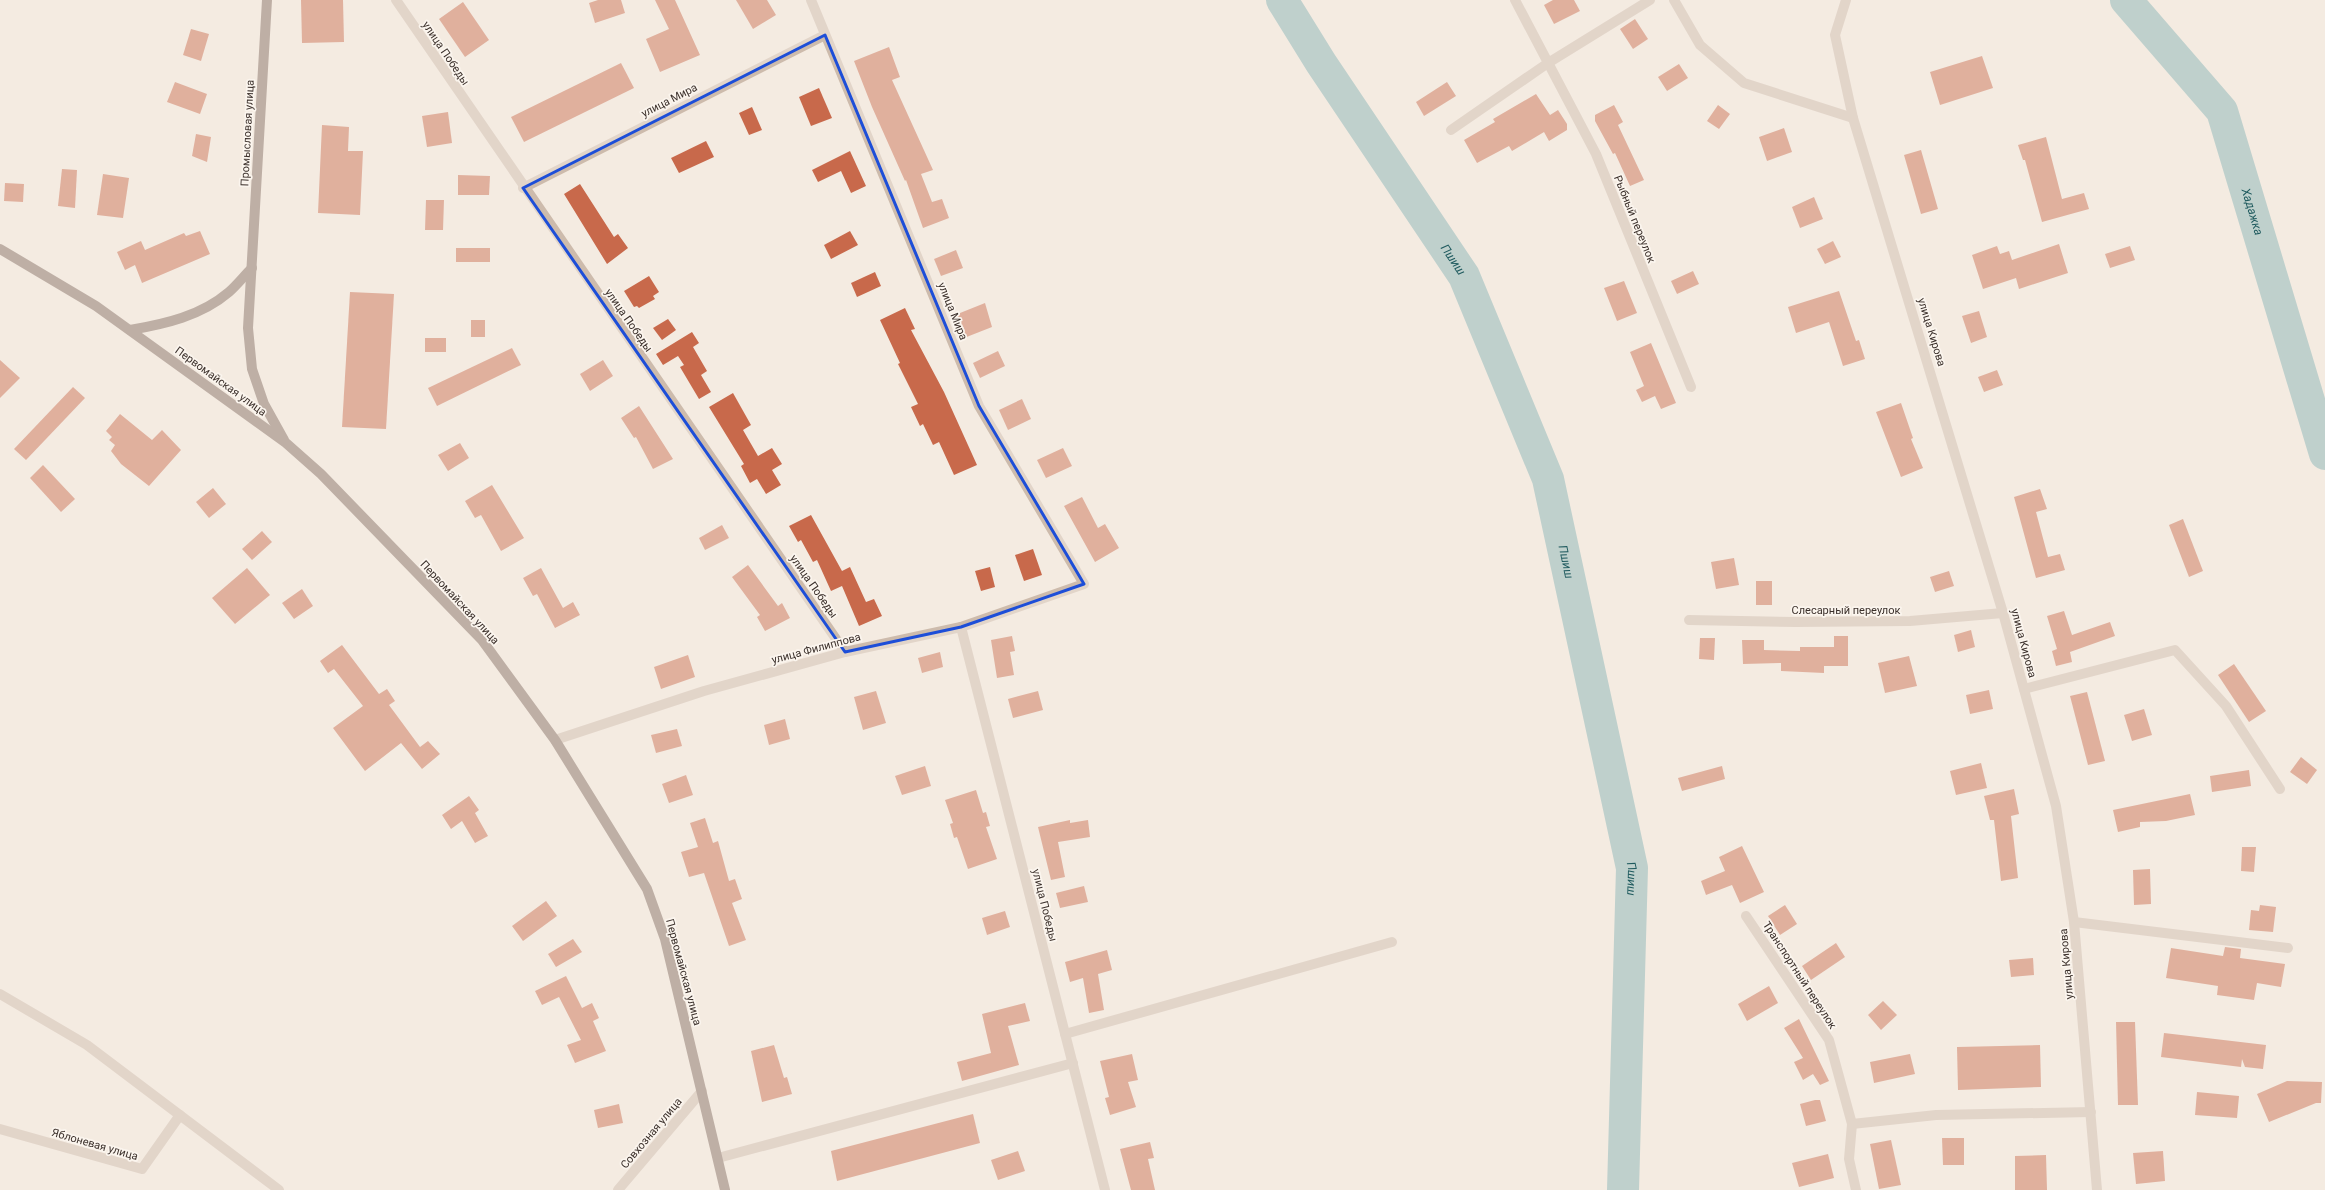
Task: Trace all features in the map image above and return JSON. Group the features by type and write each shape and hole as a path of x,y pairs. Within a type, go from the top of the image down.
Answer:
{"main road":[{"name":"Промысловая улица","path":"267,0 248,328 252,368 264,404 286,443"},
{"name":"Первомайская улица","path":"0,249 96,306 286,443 321,474 482,640 555,740 647,889 665,939 725,1190"},
{"path":"130,330 168,323 200,311 228,292 252,268"}],"street":[{"name":"улица Победы","path":"396,0 523,188 845,652"},
{"name":"улица Мира","path":"811,0 979,406 1084,584"},
{"name":"Рыбный переулок","path":"1515,0 1596,154 1691,388"},
{"path":"1451,130 1548,63 1650,0"},
{"path":"1674,0 1700,44 1744,83 1853,118"},
{"name":"улица Кирова","path":"1846,0 1835,35 1853,118 2003,613 2056,806 2074,922 2097,1190"},
{"name":"улица Мира","path":"523,188 826,35"},
{"name":"улица Филиппова","path":"555,740 704,691 845,652 962,627 1084,584"},
{"name":"Слесарный переулок","path":"1689,620 1796,622 1910,621 2003,613"},
{"name":"улица Победы","path":"962,627 1105,1190"},
{"path":"2024,689 2175,650 2226,706 2280,789"},
{"name":"Транспортный переулок","path":"1746,916 1829,1040 1852,1124 1849,1159 1856,1190"},
{"path":"2074,922 2288,948"},
{"path":"1065,1034 1392,942"},
{"path":"0,994 87,1045 279,1190"},
{"path":"718,1158 1073,1063"},
{"name":"Совхозная улица","path":"618,1190 702,1091"},
{"path":"1852,1124 1936,1114 2091,1112"},
{"name":"Яблоневая улица","path":"0,1129 142,1169 180,1115"}],"highlighted area":[{"path":"825,35 979,406 1084,584 961,627 845,652 523,188"}],"building":[{"path":"301,0 343,0 344,42 302,43"},
{"path":"598,0 621,0 625,13 595,23 589,3"},
{"path":"655,0 675,0 700,55 660,72 646,39 669,29"},
{"path":"736,0 767,0 776,15 753,29"},
{"path":"1553,0 1574,0 1580,11 1554,24 1544,5"},
{"path":"463,2 489,40 465,57 439,19"},
{"path":"1635,19 1648,39 1633,49 1620,29"},
{"path":"191,29 209,34 201,61 183,55"},
{"path":"889,47 900,77 892,80 933,170 921,174 932,202 942,199 949,218 923,228 906,180 905,181 872,107 854,61"},
{"path":"1982,56 1993,88 1940,105 1930,72"},
{"path":"621,63 634,88 524,142 511,117"},
{"path":"1679,64 1688,78 1667,91 1658,77"},
{"path":"175,82 207,94 200,114 167,102"},
{"path":"1447,82 1456,96 1424,116 1416,102"},
{"path":"819,88 832,118 811,126 799,97"},
{"path":"1536,94 1550,115 1558,110 1567,124 1567,130 1549,141 1544,132 1512,151 1509,146 1477,163 1464,140 1495,122 1493,119"},
{"path":"1614,105 1623,122 1618,125 1644,180 1630,186 1615,153 1613,154 1595,121 1595,115"},
{"path":"1718,105 1730,114 1719,129 1707,121"},
{"path":"752,107 762,130 749,135 739,113"},
{"path":"448,112 452,143 427,147 422,116"},
{"path":"322,125 349,127 348,151 363,151 360,215 318,213"},
{"path":"1784,128 1792,152 1767,161 1759,137"},
{"path":"196,134 211,137 207,162 192,156"},
{"path":"2046,137 2062,199 2084,193 2089,209 2042,222 2025,160 2023,160 2018,145"},
{"path":"706,141 714,157 679,173 671,158"},
{"path":"1921,150 1938,209 1921,214 1904,155"},
{"path":"850,151 866,186 851,193 841,171 818,182 812,170"},
{"path":"62,169 77,170 75,208 58,206"},
{"path":"103,174 129,178 123,218 97,215"},
{"path":"458,175 490,176 489,195 458,195"},
{"path":"5,183 24,184 23,202 4,201"},
{"path":"580,184 614,237 618,234 628,248 607,264 564,194"},
{"path":"1814,197 1823,219 1800,228 1792,207"},
{"path":"426,200 444,200 443,230 425,230"},
{"path":"200,231 210,254 142,283 135,265 125,270 117,252 141,241 145,250 184,233 186,236"},
{"path":"850,231 858,245 831,259 824,245"},
{"path":"1833,241 1841,257 1825,264 1817,249"},
{"path":"2059,244 2068,273 2019,289 2016,278 1983,289 1972,255 1997,246 2000,254 2009,251 2012,260"},
{"path":"2130,246 2135,260 2110,268 2105,254"},
{"path":"456,248 490,248 490,262 456,262"},
{"path":"956,250 963,268 941,276 934,259"},
{"path":"1693,271 1699,284 1677,294 1671,281"},
{"path":"875,272 881,286 857,297 851,283"},
{"path":"649,276 659,292 653,296 655,299 639,308 637,306 634,307 624,291"},
{"path":"1624,281 1637,313 1617,321 1604,288"},
{"path":"1839,291 1856,341 1859,340 1865,359 1843,366 1829,322 1796,333 1788,307"},
{"path":"350,292 394,294 386,429 342,427"},
{"path":"985,303 992,327 964,338 955,315"},
{"path":"905,308 915,329 911,330 944,392 977,465 954,475 939,442 933,445 923,424 920,426 911,407 918,404 898,364 900,363 880,320"},
{"path":"1979,311 1987,337 1971,343 1962,316"},
{"path":"668,319 676,330 662,340 653,328"},
{"path":"471,320 485,320 485,337 471,337"},
{"path":"692,332 699,343 693,347 707,371 701,375 711,392 699,399 680,367 684,365 678,356 663,365 656,354"},
{"path":"425,338 446,338 446,352 425,352"},
{"path":"1651,343 1676,403 1661,409 1655,396 1642,402 1636,390 1644,386 1630,352"},
{"path":"512,348 521,365 437,406 428,388"},
{"path":"998,351 1005,366 980,378 973,363"},
{"path":"0,360 20,378 0,398"},
{"path":"603,360 613,376 590,391 580,374"},
{"path":"1997,370 2003,385 1984,392 1978,377"},
{"path":"73,387 85,398 26,460 14,449"},
{"path":"733,393 751,425 743,430 758,456 772,448 782,464 772,470 781,485 766,494 757,479 750,483 741,466 744,464 709,407"},
{"path":"1022,399 1031,419 1008,430 999,410"},
{"path":"1901,403 1913,438 1911,439 1923,468 1901,477 1876,412"},
{"path":"639,406 673,459 653,469 636,437 634,438 621,418"},
{"path":"120,414 152,440 162,430 181,450 149,486 121,464 111,451 115,445 109,440 112,437 106,431"},
{"path":"460,443 469,458 448,471 438,455"},
{"path":"1063,448 1072,466 1046,478 1037,460"},
{"path":"43,465 75,499 61,512 30,478"},
{"path":"492,485 524,538 501,551 481,515 475,518 465,501"},
{"path":"213,488 226,504 209,518 196,502"},
{"path":"2040,489 2047,509 2036,512 2048,557 2060,554 2065,570 2036,578 2014,497"},
{"path":"1082,497 1098,528 1105,524 1119,548 1095,562 1064,506"},
{"path":"811,515 842,571 850,567 866,602 874,599 882,616 859,626 842,586 831,591 817,560 813,562 801,540 798,542 789,526"},
{"path":"2183,519 2203,571 2189,577 2169,525"},
{"path":"722,525 729,538 705,550 699,538"},
{"path":"262,531 272,542 252,560 242,549"},
{"path":"1033,549 1042,575 1024,581 1015,555"},
{"path":"1734,558 1739,585 1716,589 1711,562"},
{"path":"748,565 778,606 782,603 790,618 765,631 757,617 760,615 732,577"},
{"path":"990,567 995,587 981,591 975,571"},
{"path":"247,568 270,595 235,624 212,598"},
{"path":"541,568 563,608 573,602 580,615 555,628 537,594 533,596 523,578"},
{"path":"1949,571 1954,586 1935,592 1930,577"},
{"path":"1756,581 1772,581 1772,605 1756,605"},
{"path":"302,589 313,606 294,619 282,603"},
{"path":"2064,611 2072,635 2110,622 2115,636 2070,652 2072,662 2056,666 2052,651 2057,649 2047,616"},
{"path":"1971,630 1975,647 1958,652 1954,635"},
{"path":"1012,636 1015,651 1010,652 1014,675 997,678 991,640"},
{"path":"1834,636 1848,636 1848,666 1824,666 1824,673 1781,671 1781,663 1743,664 1742,640 1764,640 1764,650 1800,651 1800,647 1834,647"},
{"path":"1700,638 1715,638 1714,660 1699,659"},
{"path":"342,645 379,694 387,689 395,701 389,705 420,747 428,741 440,754 422,769 401,743 365,771 333,728 363,706 334,669 328,673 320,661"},
{"path":"940,652 943,667 922,673 918,658"},
{"path":"688,655 695,677 661,689 654,667"},
{"path":"1909,656 1917,686 1885,693 1878,663"},
{"path":"2234,664 2266,711 2249,722 2218,675"},
{"path":"1989,690 1993,709 1970,714 1966,695"},
{"path":"876,691 886,723 863,730 854,697"},
{"path":"1038,691 1043,710 1013,718 1008,699"},
{"path":"2087,692 2105,761 2088,765 2070,696"},
{"path":"2144,709 2152,735 2132,741 2124,715"},
{"path":"785,719 790,739 769,745 764,725"},
{"path":"677,729 682,746 656,753 651,735"},
{"path":"2301,757 2317,770 2307,784 2290,772"},
{"path":"1981,763 1987,788 1956,795 1950,771"},
{"path":"925,766 931,786 902,795 895,776"},
{"path":"1722,766 1725,779 1682,791 1678,778"},
{"path":"2249,770 2251,786 2212,792 2210,776"},
{"path":"686,775 693,795 669,803 662,784"},
{"path":"2014,789 2019,814 2011,816 2018,878 2001,881 1994,820 1990,820 1984,796"},
{"path":"976,790 983,813 986,812 990,826 986,827 997,859 968,869 957,837 954,838 950,824 953,823 945,800"},
{"path":"2190,794 2195,815 2166,821 2140,822 2140,827 2118,832 2113,810"},
{"path":"469,796 479,810 475,813 488,836 475,843 462,821 451,829 442,815"},
{"path":"705,818 713,843 718,841 729,881 735,879 742,899 732,903 746,940 729,946 704,873 689,877 681,852 698,847 690,823"},
{"path":"1070,820 1070,823 1088,820 1090,837 1058,842 1065,877 1051,880 1038,827"},
{"path":"1742,846 1764,892 1740,903 1732,885 1706,895 1701,881 1725,871 1719,857"},
{"path":"2242,847 2256,847 2254,872 2241,871"},
{"path":"2150,869 2151,904 2134,905 2133,870"},
{"path":"1084,886 1088,902 1060,908 1056,893"},
{"path":"546,901 557,916 523,941 512,926"},
{"path":"1785,905 1797,924 1780,935 1768,916"},
{"path":"2260,905 2276,907 2273,932 2249,930 2251,910 2259,911"},
{"path":"1005,911 1010,927 987,935 982,918"},
{"path":"573,939 582,952 556,967 548,954"},
{"path":"1836,943 1845,957 1811,980 1802,966"},
{"path":"2225,947 2241,949 2240,958 2285,964 2281,987 2257,983 2254,1000 2217,995 2218,986 2166,978 2171,948 2223,956"},
{"path":"1107,950 1112,970 1098,974 1104,1010 1089,1013 1083,978 1070,982 1065,962"},
{"path":"2033,958 2034,975 2011,977 2009,960"},
{"path":"566,976 582,1008 592,1003 599,1018 593,1021 606,1051 575,1063 567,1045 581,1040 559,997 542,1005 535,991"},
{"path":"1769,986 1778,1003 1747,1021 1738,1004"},
{"path":"1883,1001 1897,1015 1881,1030 1868,1015"},
{"path":"1025,1003 1030,1021 1008,1026 1019,1065 962,1081 957,1062 991,1053 982,1014"},
{"path":"1799,1019 1829,1081 1820,1085 1813,1074 1803,1080 1794,1062 1803,1058 1784,1028"},
{"path":"2116,1022 2135,1022 2138,1105 2118,1105"},
{"path":"2164,1033 2266,1045 2263,1069 2245,1067 2242,1059 2241,1067 2161,1057"},
{"path":"774,1045 784,1078 787,1077 792,1094 762,1102 751,1051"},
{"path":"2040,1045 2041,1087 1958,1090 1957,1047"},
{"path":"1132,1054 1138,1080 1128,1082 1136,1107 1110,1115 1105,1098 1109,1097 1100,1061"},
{"path":"1910,1054 1915,1074 1874,1083 1870,1062"},
{"path":"2287,1081 2322,1082 2321,1103 2316,1103 2269,1122 2257,1094"},
{"path":"2197,1092 2239,1096 2237,1118 2195,1115"},
{"path":"1820,1100 1826,1121 1806,1126 1800,1104"},
{"path":"619,1104 623,1123 598,1128 594,1110"},
{"path":"973,1114 980,1143 837,1181 831,1151"},
{"path":"1942,1138 1964,1138 1964,1165 1943,1165"},
{"path":"1891,1140 1901,1185 1879,1189 1870,1144"},
{"path":"1150,1142 1154,1158 1148,1159 1155,1190 1131,1190 1120,1149"},
{"path":"1018,1151 1025,1171 998,1180 991,1160"},
{"path":"2163,1151 2165,1181 2136,1184 2133,1153"},
{"path":"1828,1154 1834,1178 1799,1187 1792,1163"},
{"path":"2046,1155 2047,1190 2015,1190 2015,1156"}],"waterway":[{"name":"Пшиш","path":"1282,0 1321,63 1464,276 1548,479 1632,868 1623,1190"},
{"name":"Хадажка","path":"2126,0 2222,111 2325,454"}]}
